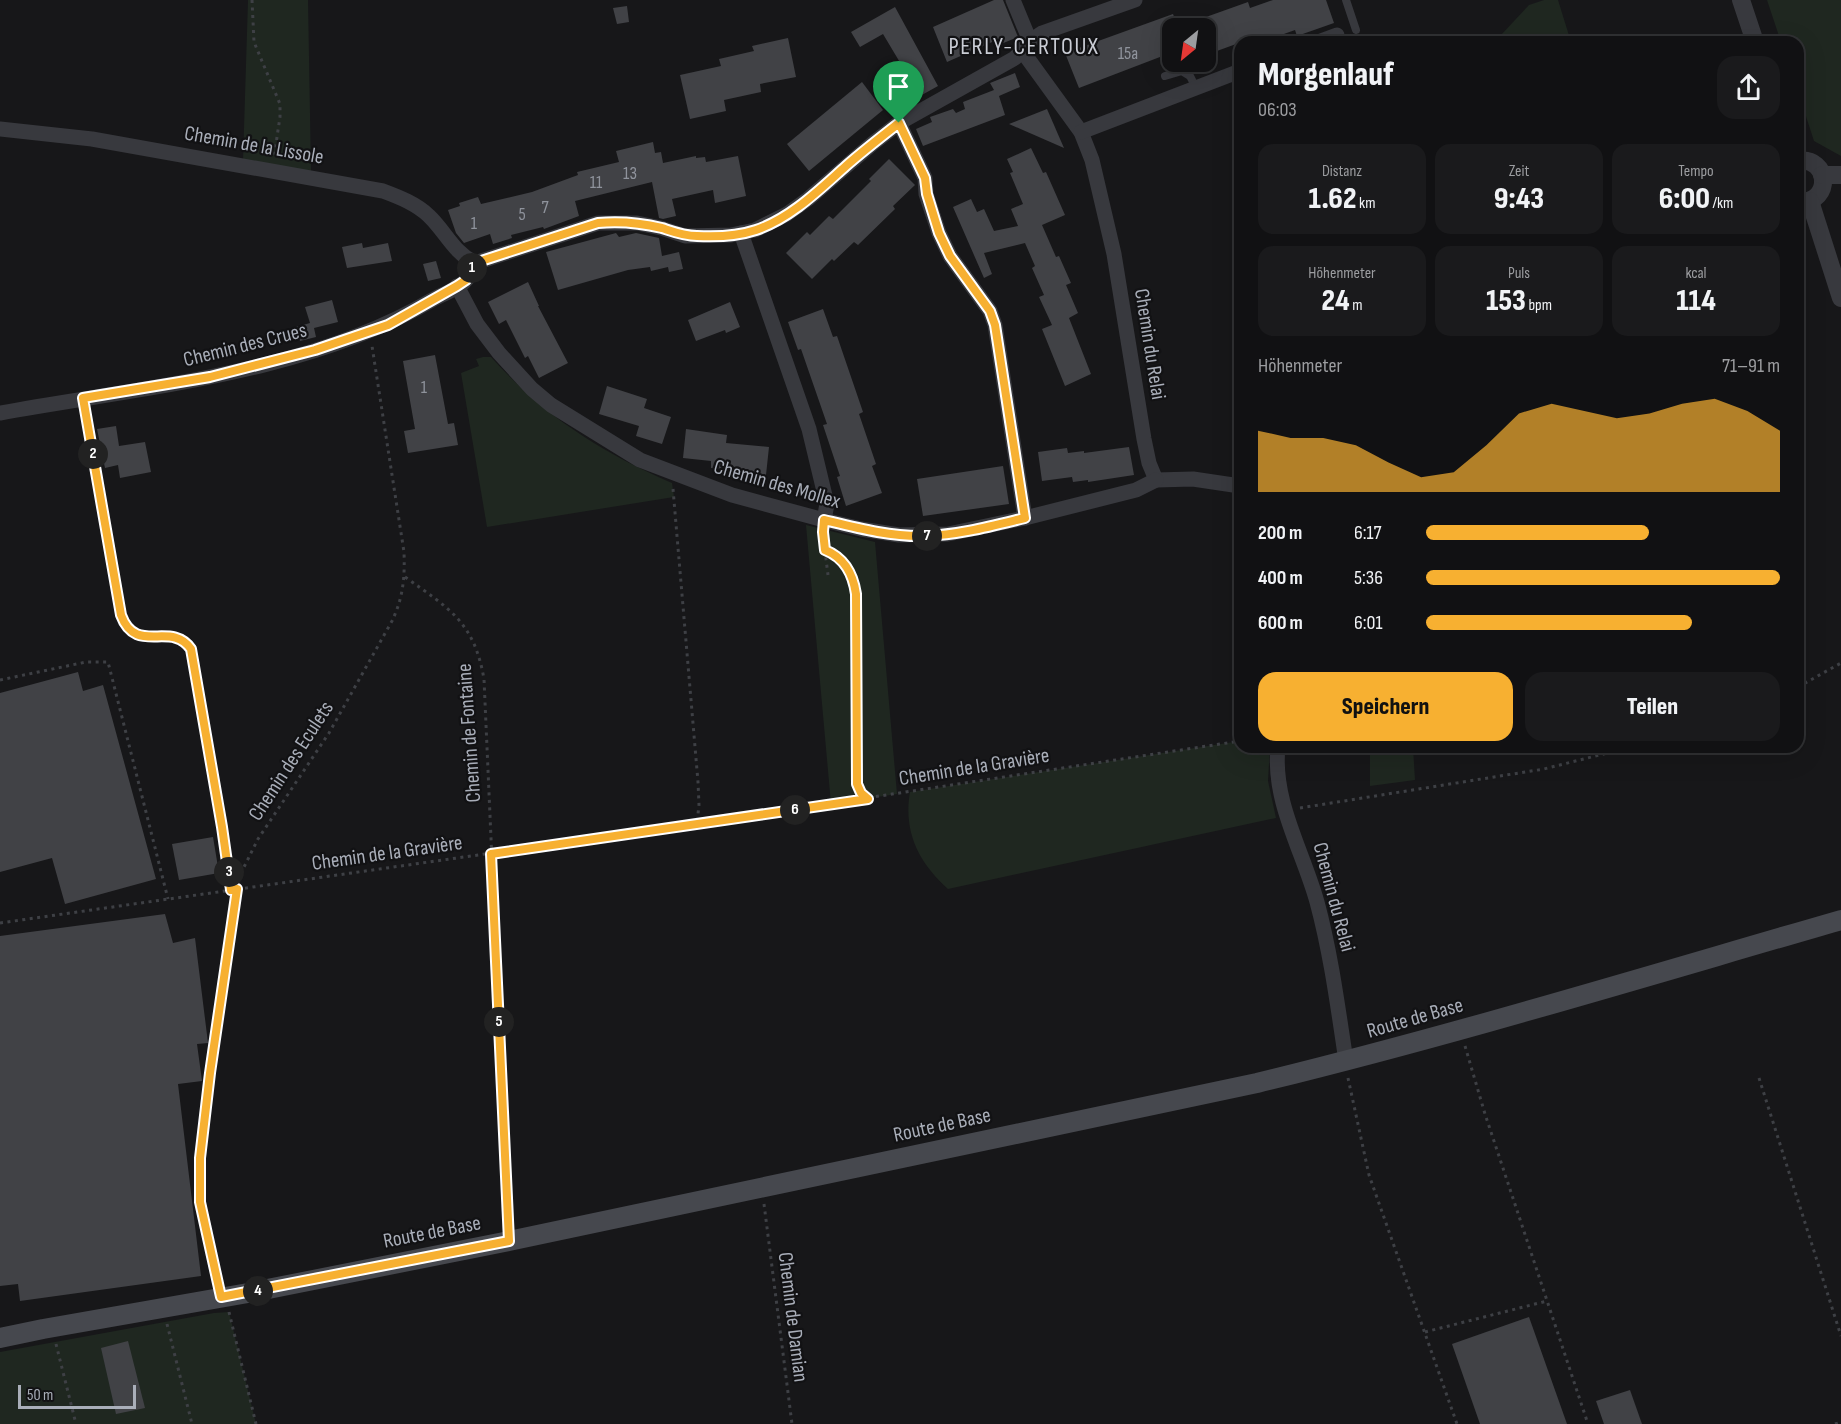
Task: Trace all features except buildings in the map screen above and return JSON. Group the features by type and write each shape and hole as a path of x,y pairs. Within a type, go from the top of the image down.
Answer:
{"main road":[{"name":"Route de Base","path":"0,1338 509,1241 1246,1085 1460,1030 1841,920"},
{"name":"Route de Base","path":"0,1326 47,1328"}],"street":[{"name":"Chemin du Relai","path":"1013,0 1026,46 1081,132 1092,160 1114,254 1144,439 1149,463 1156,480"},
{"path":"475,263 598,223 637,224 661,228 685,236 709,236 755,230 787,214 808,199 899,123 1015,58 1042,33 1135,0"},
{"path":"1741,0 1753,36"},
{"path":"1081,132 1234,73"},
{"path":"899,123 925,178 927,194 936,223 950,256 990,311 995,325 1025,518"},
{"name":"Chemin de la Lissole","path":"0,129 92,139 368,186 399,197 428,215 465,258 475,263"},
{"path":"1804,162 1810,162 1819,168 1822,175 1820,193 1804,201 1841,298"},
{"path":"1822,175 1841,175"},
{"path":"741,233 809,429 826,504 824,520"},
{"name":"Chemin des Crues","path":"0,413 182,382 315,350 388,325 466,280 475,263"},
{"name":"Chemin des Mollex","path":"457,286 477,324 499,353 532,389 551,405 640,460 732,495 861,529 924,536 967,532 1025,518 1136,490 1156,480"},
{"path":"1156,480 1192,479 1234,485"},
{"name":"Chemin du Relai","path":"1278,753 1277,778 1286,812 1318,903 1330,958 1346,1061"}],"lane":[{"path":"1346,0 1356,30"},
{"path":"1165,76 1182,71 1190,76 1196,88"}],"path":[{"path":"252,0 254,42 280,104 272,170"},
{"name":"Chemin des Eculets","path":"256,1424 229,1312 221,1297 200,1202 200,1158 210,1073 240,875 258,839 329,733 392,621 402,595 405,577 404,552 369,332"},
{"path":"83,398 124,623 135,634 146,637 174,636 187,643 191,649 231,890"},
{"path":"671,473 698,782 699,805 696,824"},
{"path":"824,520 823,532 828,575"},
{"path":"825,550 835,554 846,564 855,582 858,612 857,784 861,793 868,799"},
{"name":"Chemin de Fontaine","path":"405,577 457,616 469,633 478,653 484,679 509,1241"},
{"path":"0,680 86,662 108,662 168,899"},
{"path":"1804,684 1841,663"},
{"name":"Chemin de la Gravière","path":"0,923 868,799 1234,742"},
{"path":"1286,812 1305,806 1544,769 1607,753"},
{"path":"1460,1030 1485,1114 1588,1424"},
{"path":"1346,1061 1369,1175 1457,1424"},
{"path":"1758,1078 1841,1336"},
{"name":"Chemin de Damian","path":"765,1215 792,1424"},
{"path":"1425,1332 1547,1301"},
{"path":"164,1308 192,1424"},
{"path":"47,1328 76,1424"},
{"path":"1835,1424 1841,1422"}],"shaded area":[{"path":"248,0 308,0 311,172 243,161"},
{"path":"1544,0 1558,0 1569,36 1501,36 1529,5"},
{"path":"1767,0 1841,0 1841,156 1814,141 1804,110 1804,36 1779,36"},
{"path":"491,357 531,397 574,430 621,458 672,483 674,497 487,527 461,373 479,366 476,359"},
{"path":"806,525 875,542 897,794 831,804"},
{"path":"1234,742 1234,753 1270,753 1268,781 1276,818 948,889 929,868 916,846 909,820 910,792"},
{"path":"1370,753 1413,753 1415,780 1370,786"},
{"path":"229,1312 256,1424 0,1424 0,1352"}],"district":[{"name":"PERLY-CERTOUX","path":"1024,46"}],"route":[{"path":"899,123 925,178 927,194 939,233 950,256 990,311 995,325 1025,518 967,532 924,536 861,529 824,520 825,550 835,554 846,564 855,582 858,612 857,784 861,793 868,799 491,854 509,1241 221,1297 200,1202 199,1182 203,1125 237,889 231,890 191,649 181,638 174,636 146,637 135,634 128,629 121,615 83,398 182,382 256,366 360,335 388,325 457,286 466,280 475,263 598,223 637,224 661,228 685,236 731,235 755,230 787,214 808,199 899,123"}]}
